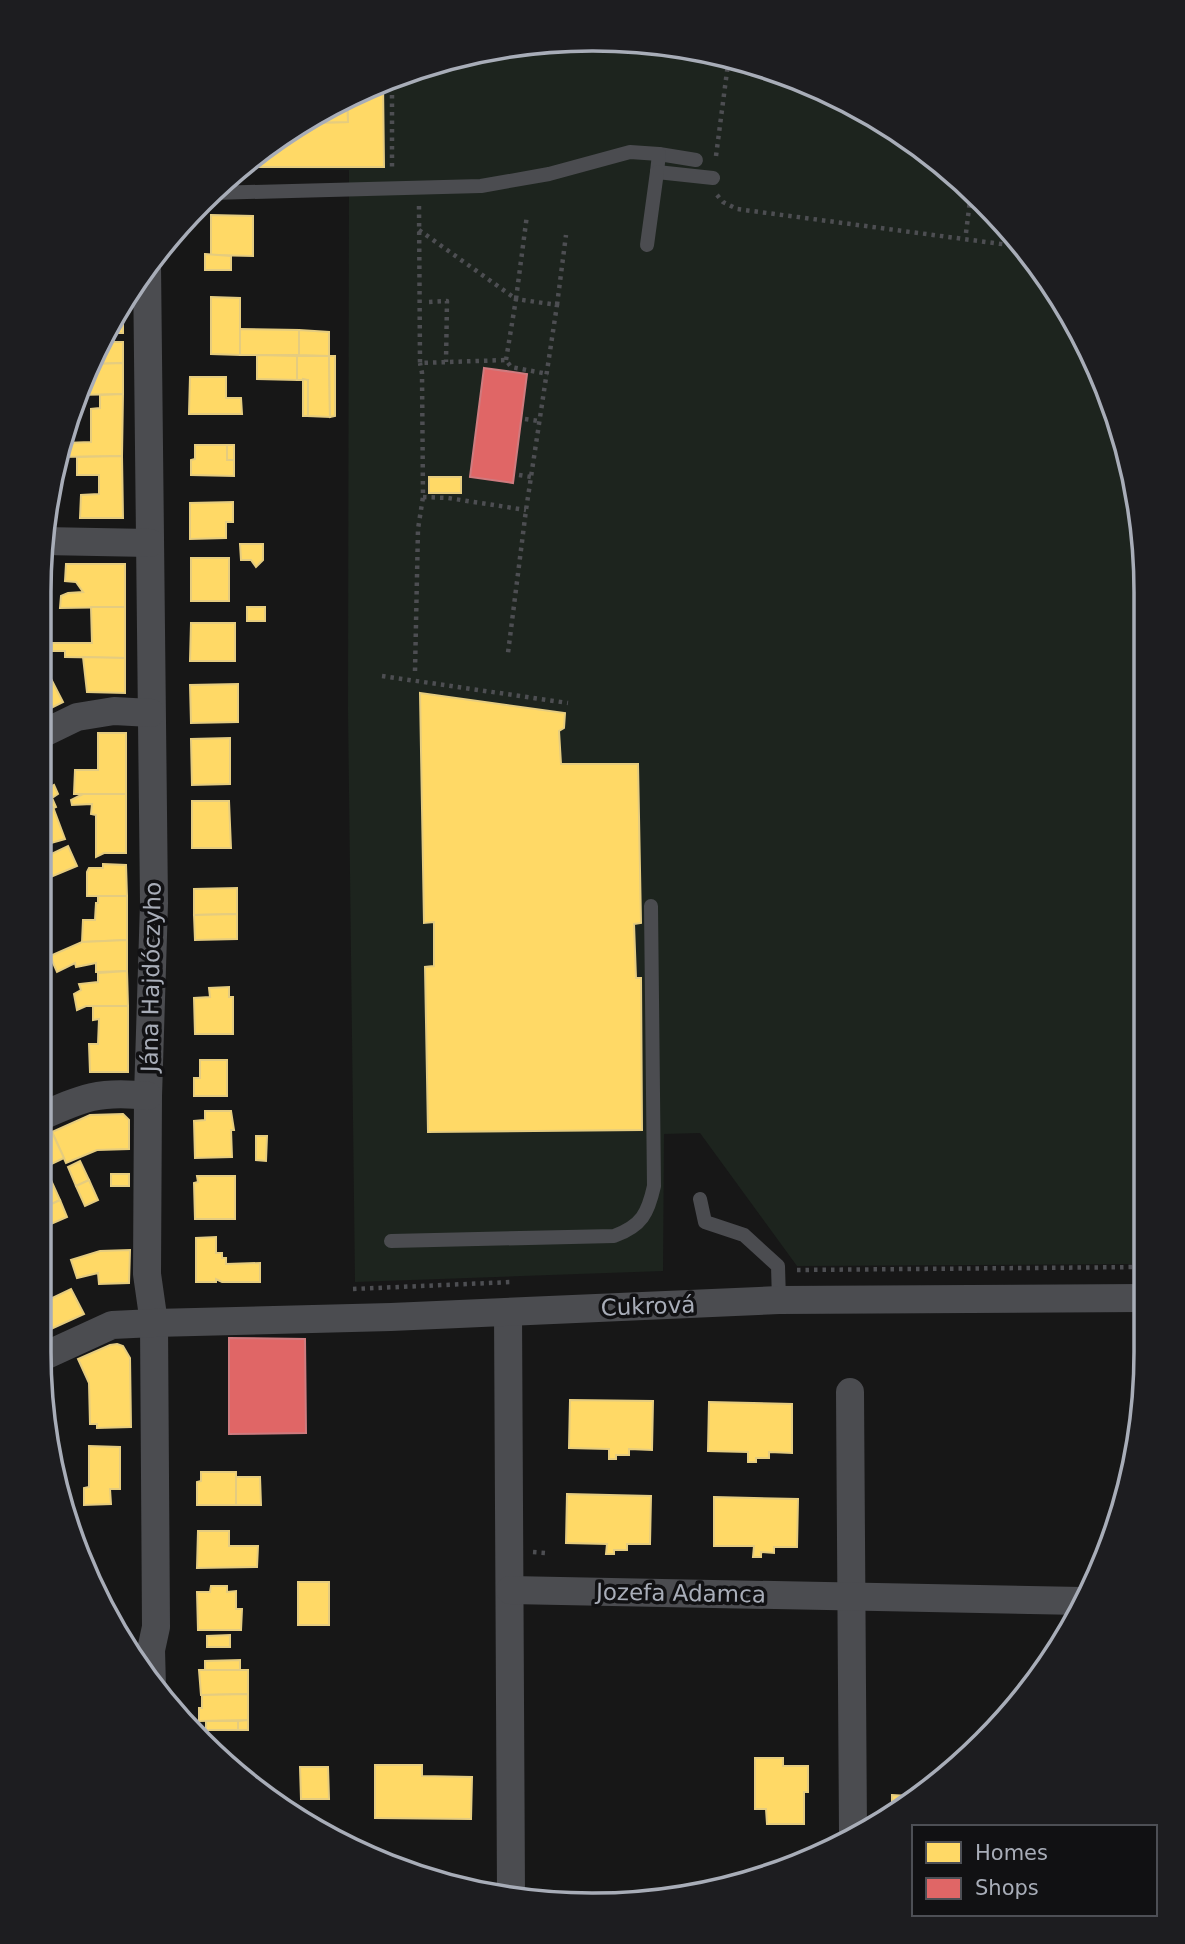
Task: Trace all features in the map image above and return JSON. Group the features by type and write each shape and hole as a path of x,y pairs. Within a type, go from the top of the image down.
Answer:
{"street":[{"name":"Jána Hajdóczyho","path":"144,1654 156,1626 154,1323 147,1274 153,903 147,285"},
{"path":"53,541 150,543"},
{"path":"51,730 77,717 114,711 151,713"},
{"path":"51,1112 82,1098 121,1093 148,1096"},
{"name":"Cukrová","path":"51,1353 112,1325 779,1300 1134,1298"},
{"path":"508,1312 511,1887"},
{"path":"850,1392 853,1826"},
{"name":"Jozefa Adamca","path":"510,1590 1073,1601"}],"lane":[{"path":"228,192 481,186 549,174 630,152 696,160"},
{"path":"647,245 659,154"},
{"path":"657,172 713,178"},
{"path":"391,1241 614,1236 630,1230 641,1220 650,1203 654,1186 651,906"},
{"path":"700,1199 705,1222 744,1235 778,1266 779,1300"}],"path":[{"path":"727,68 713,178 717,195 723,202 737,209 1008,245"},
{"path":"392,89 392,173"},
{"path":"415,671 418,529 423,497 419,187"},
{"path":"966,233 970,203"},
{"path":"527,215 506,360 511,367 548,374"},
{"path":"419,230 516,299 558,305"},
{"path":"508,653 566,235"},
{"path":"429,302 447,300 446,362"},
{"path":"420,363 506,360"},
{"path":"525,419 539,421"},
{"path":"519,475 531,477"},
{"path":"423,497 449,498 526,510"},
{"path":"382,676 568,703"}],"shaded area":[{"path":"557,52 628,52 698,61 733,69 800,92 863,123 893,142 950,185 976,209 1000,235 1043,292 1062,322 1093,385 1116,452 1130,522 1134,592 1134,1264 797,1266 700,1133 664,1134 663,1271 355,1282 348,710 349,170 257,167 322,123 353,107 385,92 452,69 522,55"}],"building: Homes":[{"path":"383,93 384,167 258,167 323,123 348,122 347,110"},
{"path":"347,110 348,122 323,123"},
{"path":"211,215 253,216 253,256 211,255"},
{"path":"205,254 231,256 231,270 205,270"},
{"path":"211,297 240,298 240,355 211,354"},
{"path":"123,322 123,333 117,333"},
{"path":"240,329 299,330 299,355 240,355"},
{"path":"299,330 329,332 329,356 299,355"},
{"path":"113,342 123,342 123,363 102,364"},
{"path":"257,355 297,356 297,380 257,379"},
{"path":"297,356 329,356 330,417 308,416 308,380 297,380"},
{"path":"329,356 335,356 335,416 330,417"},
{"path":"123,363 123,394 88,395 102,364"},
{"path":"190,377 226,377 226,398 241,398 242,414 189,414"},
{"path":"303,379 308,380 308,416 303,416"},
{"path":"123,394 122,456 68,457 72,443 91,442 91,409 100,408 100,395"},
{"path":"195,445 227,445 227,460 234,460 234,476 191,475"},
{"path":"227,445 234,445 234,460 227,460"},
{"path":"122,456 123,518 80,518 81,495 99,494 99,475 77,475 77,457"},
{"path":"429,477 461,477 461,493 429,493"},
{"path":"233,502 233,522 226,522 226,538 190,539 190,503"},
{"path":"240,544 263,544 263,560 256,567 251,560 241,560"},
{"path":"191,558 229,558 229,601 191,601"},
{"path":"66,564 125,564 125,607 60,608 61,596 83,592 76,582 65,581"},
{"path":"91,607 125,607 125,658 65,657 65,651 52,651 52,643 92,643"},
{"path":"247,607 265,607 265,621 247,621"},
{"path":"191,623 235,623 235,661 190,661"},
{"path":"83,657 125,658 125,693 87,692"},
{"path":"51,679 63,702 51,708"},
{"path":"238,684 238,722 191,723 190,685"},
{"path":"420,693 565,713 564,728 559,731 561,764 638,764 641,923 634,924 636,978 641,978 642,1130 428,1132 425,967 434,966 434,922 424,923"},
{"path":"98,733 126,733 126,794 74,794 75,770 98,770"},
{"path":"230,738 230,784 192,785 191,739"},
{"path":"54,785 58,794 52,798 56,807 51,809 51,787"},
{"path":"83,794 126,794 126,853 104,853 96,857 96,815 91,814 92,804 72,805 71,800"},
{"path":"192,801 229,801 231,848 192,848"},
{"path":"53,807 65,839 51,843"},
{"path":"68,846 77,866 51,877 51,854"},
{"path":"103,864 126,865 127,896 87,896 89,868 103,868"},
{"path":"237,888 237,914 194,915 194,889"},
{"path":"98,896 127,896 127,940 82,942 83,920 95,920"},
{"path":"237,914 237,939 195,940 194,915"},
{"path":"127,940 127,971 96,972 96,963 76,967 75,963 57,972 51,956 82,942"},
{"path":"127,971 128,1006 86,1006 77,1010 74,994 81,990 79,984 98,982 98,973"},
{"path":"229,987 229,997 233,997 233,1034 195,1034 194,998 210,997 209,988"},
{"path":"93,1006 128,1006 128,1072 90,1072 89,1044 98,1044 99,1019 93,1020"},
{"path":"200,1060 227,1060 227,1096 194,1096 194,1078 200,1078"},
{"path":"205,1111 231,1111 234,1130 231,1130 232,1157 195,1158 194,1121 205,1120"},
{"path":"123,1114 129,1120 129,1149 97,1150 66,1163 52,1132 90,1115"},
{"path":"51,1132 64,1158 51,1164"},
{"path":"256,1136 267,1136 266,1161 256,1160"},
{"path":"80,1161 89,1180 76,1186 68,1167"},
{"path":"111,1174 129,1174 129,1186 111,1186"},
{"path":"197,1176 235,1176 235,1219 195,1219 194,1183 198,1182"},
{"path":"51,1180 60,1200 51,1204"},
{"path":"89,1180 98,1200 85,1206 76,1186"},
{"path":"60,1200 67,1217 51,1224 51,1204"},
{"path":"216,1237 216,1253 222,1253 226,1264 260,1263 260,1282 222,1282 216,1279 216,1282 196,1282 196,1238"},
{"path":"130,1250 129,1283 99,1284 98,1273 77,1278 71,1260 100,1251"},
{"path":"71,1289 84,1314 51,1329 51,1299"},
{"path":"117,1344 123,1346 130,1358 131,1427 97,1428 97,1424 90,1424 89,1383 78,1359"},
{"path":"570,1400 653,1401 652,1450 629,1449 629,1455 616,1455 616,1459 609,1459 609,1449 569,1448"},
{"path":"709,1402 792,1404 792,1453 769,1452 769,1458 756,1458 756,1462 748,1462 748,1452 708,1451"},
{"path":"89,1446 120,1447 120,1489 110,1489 111,1504 84,1505 84,1488 89,1487"},
{"path":"201,1472 236,1472 236,1505 197,1505 197,1482 201,1481"},
{"path":"236,1477 260,1477 261,1505 236,1505"},
{"path":"567,1494 651,1496 650,1544 627,1544 627,1550 614,1550 614,1554 606,1554 607,1544 566,1543"},
{"path":"714,1497 798,1499 797,1547 774,1547 774,1553 761,1552 761,1557 753,1557 754,1546 714,1546"},
{"path":"198,1531 229,1531 229,1546 258,1546 257,1567 197,1568"},
{"path":"298,1582 329,1582 329,1625 298,1625"},
{"path":"211,1586 227,1586 227,1592 236,1591 236,1609 242,1609 241,1630 198,1630 197,1592 210,1592"},
{"path":"230,1635 230,1647 207,1647 207,1636"},
{"path":"240,1660 240,1670 205,1670 205,1661"},
{"path":"199,1670 248,1670 248,1694 201,1695"},
{"path":"248,1694 248,1720 199,1721 202,1695"},
{"path":"248,1720 248,1730 238,1730 238,1721"},
{"path":"206,1721 238,1721 238,1730 206,1730"},
{"path":"755,1758 783,1758 783,1766 808,1766 808,1792 804,1792 804,1824 767,1824 766,1809 755,1809"},
{"path":"375,1765 422,1765 422,1776 472,1777 471,1819 375,1818"},
{"path":"300,1767 328,1767 329,1799 301,1799"},
{"path":"892,1795 902,1796 893,1802"}],"building: Shops":[{"path":"484,368 527,374 513,483 470,477"},
{"path":"229,1338 305,1339 306,1433 229,1434"}]}
